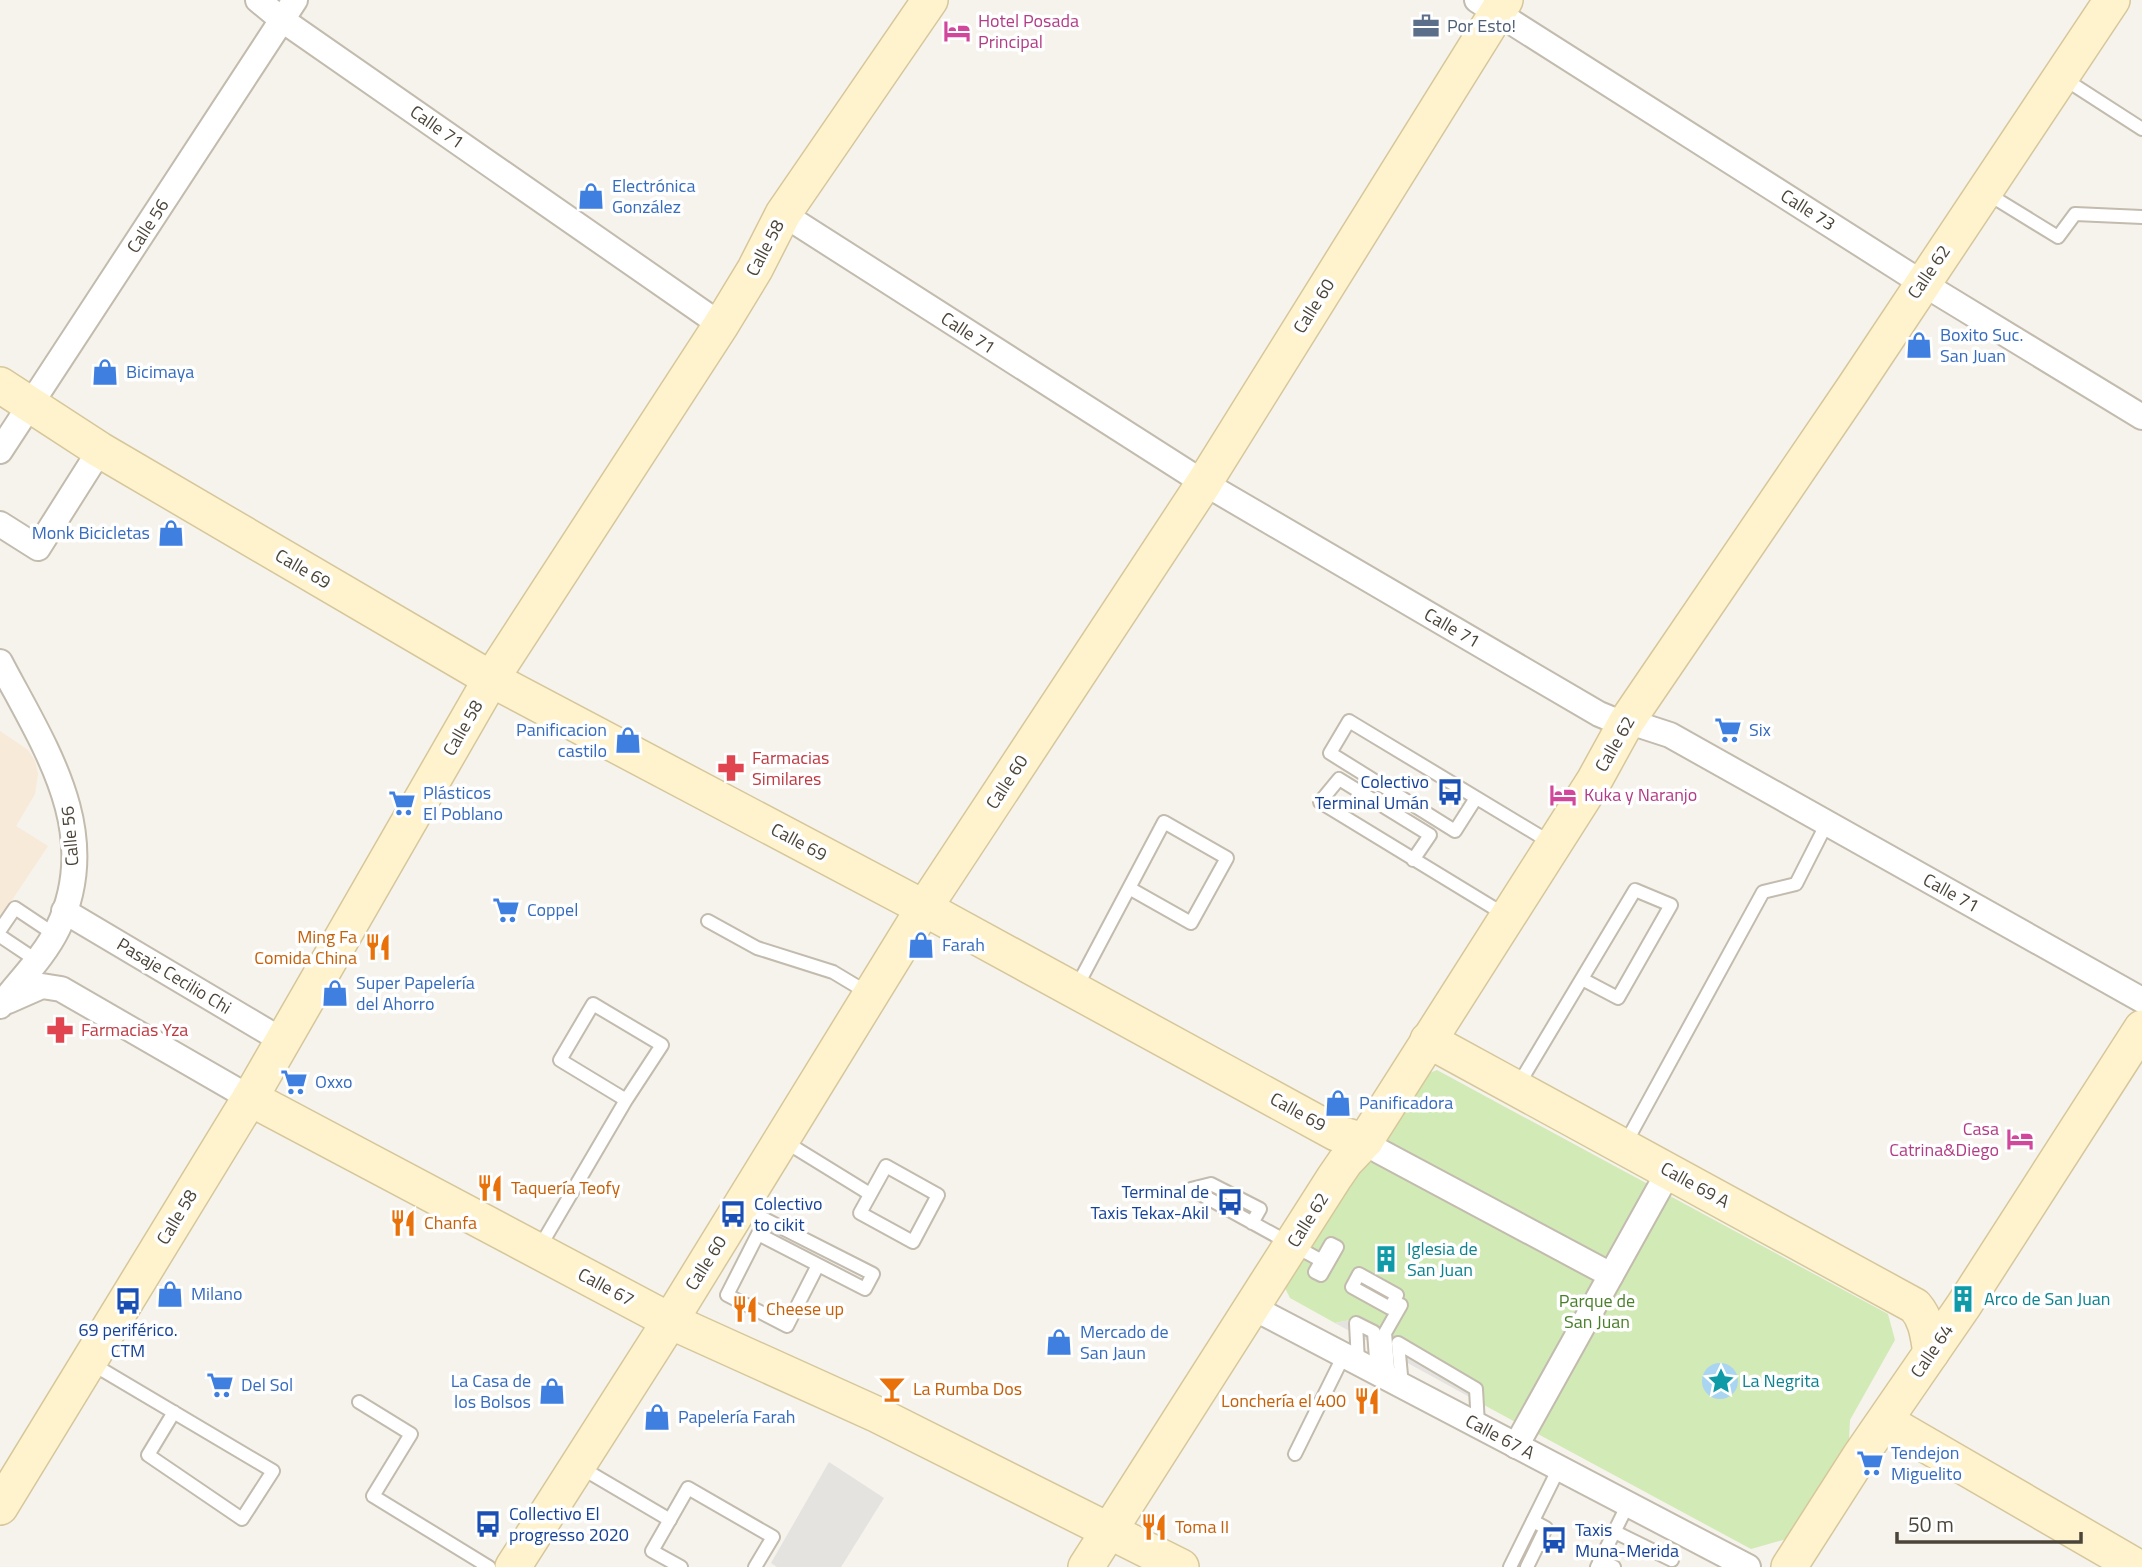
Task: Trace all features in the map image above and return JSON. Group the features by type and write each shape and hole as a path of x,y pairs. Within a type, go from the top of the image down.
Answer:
{"main road":[{"name":"Calle 58","path":"0,1507 250,1098 491,679 721,325 755,269 783,214 930,0"},
{"name":"Calle 62","path":"1086,1567 1252,1307 1307,1253 1345,1162 1372,1146 1429,1040 1628,721 2112,0"},
{"name":"Calle 60","path":"513,1567 670,1321 924,908 1204,483 1493,4"},
{"name":"Calle 69","path":"0,385 100,450 491,679 924,908 1336,1133 1372,1146"},
{"name":"Calle 64","path":"1788,1567 2142,1028"},
{"name":"Calle 69 A","path":"1429,1040 1915,1306 1923,1315 1931,1353"},
{"name":"Calle 67","path":"250,1098 670,1321 878,1415 1181,1567"},
{"path":"1885,1420 2137,1567"}],"street":[{"name":"Calle 71","path":"258,0 288,10 721,325"},
{"name":"Calle 73","path":"1493,4 1922,283 2142,417"},
{"name":"Calle 56","path":"0,451 288,10"},
{"name":"Calle 71","path":"783,214 1204,483 1599,714 1670,735 2142,1000"},
{"path":"0,524 38,548 100,450"},
{"name":"Calle 56","path":"0,662 52,761 68,800 75,852 73,879 54,934 1,1006"},
{"name":"Pasaje Cecilio Chi","path":"64,911 283,1041"},
{"name":"Calle 56","path":"1,1006 29,990 42,986"},
{"name":"Calle 67","path":"42,986 61,989 250,1098"},
{"name":"Calle 69","path":"1372,1146 1611,1275"},
{"path":"1516,1446 1669,1171"},
{"name":"Calle 67 A","path":"1252,1307 1748,1567"}],"lane":[{"path":"2060,77 2142,129"},
{"path":"1984,191 2058,237 2075,214 2142,217"},
{"path":"1476,798 1455,831 1330,753 1349,722 1553,844"},
{"path":"1413,860 1430,835 1339,779 1320,802 1413,860 1507,916"},
{"path":"1075,990 1129,888 1164,822 1227,858 1191,923 1129,888"},
{"path":"1624,1146 1763,892 1796,884 1827,823"},
{"path":"1516,1087 1635,890 1671,905 1618,998 1582,979"},
{"path":"0,930 15,908 54,934"},
{"path":"708,921 757,948 833,972 871,995"},
{"path":"0,936 36,960"},
{"path":"538,1250 626,1100 662,1045 593,1004 560,1060 626,1100"},
{"path":"782,1140 870,1194"},
{"path":"886,1166 938,1195 912,1242 860,1213 870,1194 886,1166"},
{"path":"1252,1223 1260,1209 1211,1184 1191,1189 1252,1223 1307,1253"},
{"path":"741,1207 873,1274 866,1289 758,1234 727,1295 787,1326 818,1265"},
{"path":"1374,1371 1385,1333 1401,1306 1394,1302"},
{"path":"1295,1454 1398,1343 1476,1389 1478,1426"},
{"path":"89,1362 174,1412 273,1471 242,1518 148,1455 174,1412"},
{"path":"359,1402 411,1434 373,1496 489,1567"},
{"path":"578,1466 670,1520"},
{"path":"1510,1567 1559,1468"},
{"path":"681,1567 652,1550 688,1488 773,1537 755,1567"},
{"path":"1614,1567 1599,1564 1628,1504"},
{"path":"1527,1567 1546,1528 1533,1521"},
{"path":"1615,1532 1671,1564 1686,1534"}],"shaded area":[{"path":"0,731 28,750 35,761 38,774 35,794 16,826 48,846 0,918"},
{"path":"1360,1318 1482,1387 1484,1405 1335,1323"},
{"path":"829,1462 884,1498 841,1567 777,1567 771,1563"}],"green space":[{"name":"Parque de San Juan","path":"1437,1070 1888,1314 1895,1340 1850,1420 1849,1440 1790,1538 1751,1549 1484,1405 1482,1387 1360,1318 1335,1323 1290,1298 1285,1288 1348,1177 1373,1161 1422,1076"}],"water":[{"path":"1720,1363 1733,1368 1738,1381 1733,1394 1720,1399 1707,1394 1702,1381 1707,1368"}],"place":[{"name":"Por Esto!","path":"1426,26"},
{"name":"Hotel Posada Principal","path":"957,31"},
{"name":"Electrónica González","path":"591,196"},
{"name":"Boxito Suc. San Juan","path":"1919,345"},
{"name":"Bicimaya","path":"105,372"},
{"name":"Monk Bicicletas","path":"171,533"},
{"name":"Six","path":"1728,730"},
{"name":"Panificacion castilo","path":"628,740"},
{"name":"Farmacias Similares","path":"731,768"},
{"name":"Colectivo Terminal Umán","path":"1450,792"},
{"name":"Kuka y Naranjo","path":"1563,795"},
{"name":"Plásticos El Poblano","path":"402,803"},
{"name":"Coppel","path":"506,910"},
{"name":"Farah","path":"921,945"},
{"name":"Ming Fa Comida China","path":"378,947"},
{"name":"Super Papelería del Ahorro","path":"335,993"},
{"name":"Farmacias Yza","path":"60,1030"},
{"name":"Oxxo","path":"294,1082"},
{"name":"Panificadora","path":"1338,1103"},
{"name":"Casa Catrina&Diego","path":"2020,1139"},
{"name":"Taquería Teofy","path":"490,1188"},
{"name":"Terminal de Taxis Tekax-Akil","path":"1230,1202"},
{"name":"Colectivo to cikit","path":"733,1214"},
{"name":"Chanfa","path":"403,1223"},
{"name":"Iglesia de San Juan","path":"1386,1259"},
{"name":"Milano","path":"170,1294"},
{"name":"Arco de San Juan","path":"1963,1299"},
{"name":"69 periférico. CTM","path":"128,1301"},
{"name":"Cheese up","path":"745,1309"},
{"name":"Mercado de San Jaun","path":"1059,1342"},
{"name":"La Negrita","path":"1721,1381"},
{"name":"Del Sol","path":"220,1385"},
{"name":"La Rumba Dos","path":"892,1389"},
{"name":"La Casa de los Bolsos","path":"552,1391"},
{"name":"Lonchería el 400","path":"1367,1401"},
{"name":"Papelería Farah","path":"657,1417"},
{"name":"Tendejon Miguelito","path":"1870,1463"},
{"name":"Collectivo El progresso 2020","path":"488,1524"},
{"name":"Toma II","path":"1154,1527"},
{"name":"Taxis Muna-Merida","path":"1554,1540"}]}
